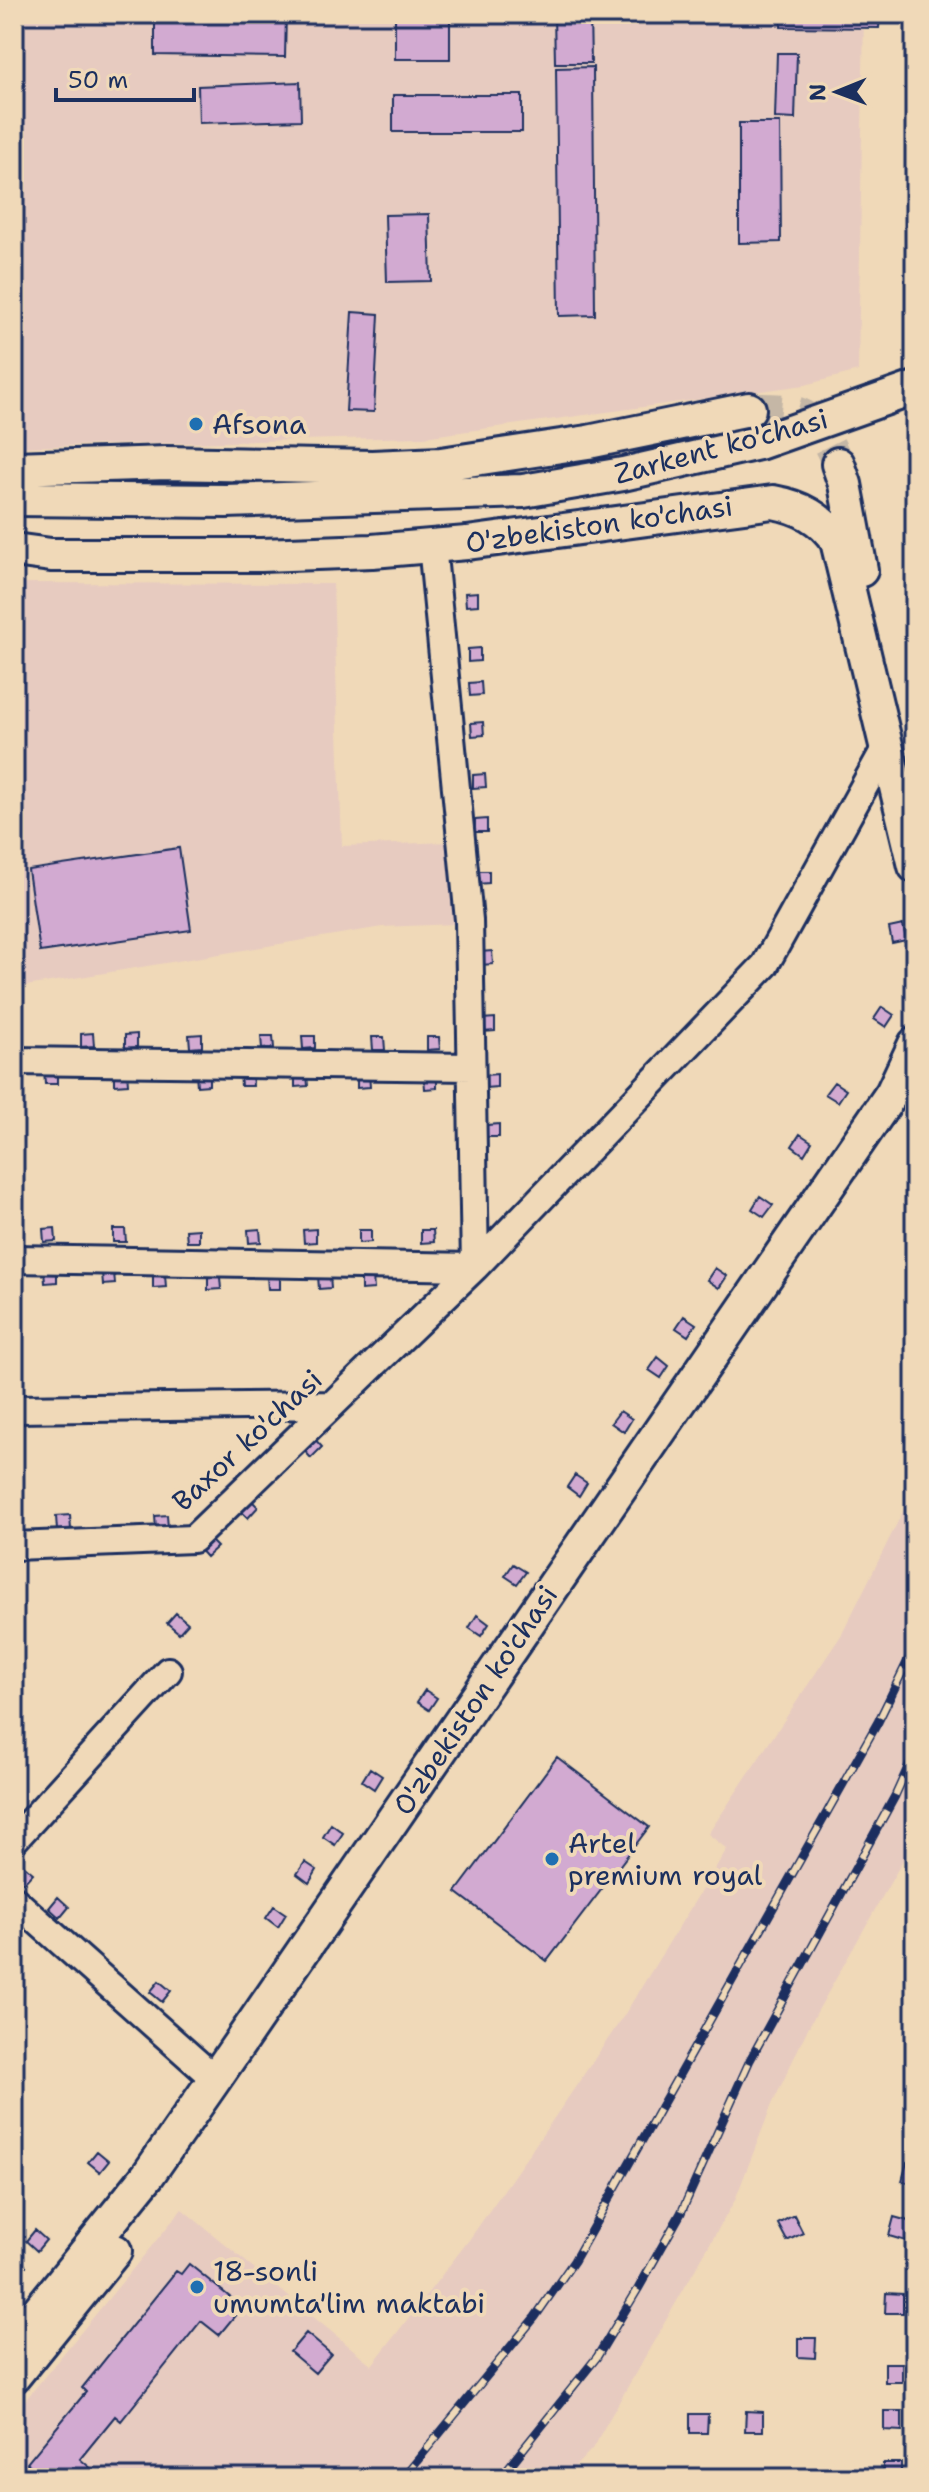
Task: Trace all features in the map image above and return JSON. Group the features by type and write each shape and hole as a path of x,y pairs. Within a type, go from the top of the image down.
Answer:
{"main road":[{"name":"Zarkent ko'chasi","path":"525,500 627,492 763,460 875,412 915,388"},
{"name":"Zarkent ko'chasi","path":"875,412 915,407"},
{"path":"14,468 167,463 357,467 441,464 588,442 749,409"},
{"path":"838,464 851,512 878,655 915,799"},
{"name":"O'zbekiston ko'chasi","path":"14,499 525,500"},
{"name":"O'zbekiston ko'chasi","path":"14,521 229,522 525,500"},
{"name":"O'zbekiston ko'chasi","path":"14,550 51,555 261,555 372,551 616,525 677,513 773,502 796,507 818,520 837,541 915,866"},
{"name":"O'zbekiston ko'chasi","path":"14,2341 148,2175 217,2076 892,1093 915,1044"},
{"name":"O'zbekiston ko'chasi","path":"14,2376 132,2230 199,2137 872,1155 915,1087"}],"street":[{"path":"14,1259 475,1267 469,920 432,545"},
{"name":"Baxor ko'chasi","path":"14,1546 193,1539 475,1267 765,965 886,747"},
{"path":"14,1061 471,1067"},
{"path":"14,1409 332,1405"},
{"path":"14,1840 168,1671"},
{"path":"14,1901 206,2071 217,2076"}],"shaded area":[{"path":"14,14 864,14 858,371 805,385 424,437 14,447"},
{"path":"14,583 333,584 342,846 450,842 455,924 382,927 14,988"},
{"path":"915,1487 915,1839 808,2028 771,2107 735,2200 592,2449 564,2478 14,2478 14,2414 182,2209 372,2365 469,2240 559,2111 623,2017 727,1849 708,1834 842,1634"}],"building":[{"path":"155,14 286,14 285,57 155,55"},
{"path":"395,14 450,14 450,59 395,59"},
{"path":"554,14 590,14 591,63 555,63"},
{"path":"781,14 880,14 879,28 781,27"},
{"path":"777,53 797,53 795,119 775,118"},
{"path":"593,67 595,315 559,316 556,68"},
{"path":"300,82 301,120 199,123 198,86"},
{"path":"393,95 522,95 522,132 393,132"},
{"path":"739,123 780,123 781,242 739,243"},
{"path":"429,214 431,281 387,282 385,215"},
{"path":"352,312 379,314 374,412 346,411"},
{"path":"478,592 478,605 466,606 465,593"},
{"path":"480,648 480,661 468,662 468,649"},
{"path":"481,682 482,695 470,696 469,683"},
{"path":"483,722 484,735 472,736 471,723"},
{"path":"485,774 486,787 473,788 473,775"},
{"path":"487,819 487,832 475,832 475,820"},
{"path":"179,848 191,930 40,952 28,870"},
{"path":"477,871 489,871 489,883 477,884"},
{"path":"903,925 906,940 892,943 889,928"},
{"path":"492,951 493,964 481,965 480,952"},
{"path":"882,1007 894,1015 886,1027 874,1019"},
{"path":"495,1018 495,1031 483,1032 482,1019"},
{"path":"93,1033 94,1046 81,1047 81,1034"},
{"path":"137,1034 137,1047 125,1048 125,1035"},
{"path":"202,1034 202,1047 190,1048 189,1035"},
{"path":"261,1036 273,1036 274,1048 262,1049"},
{"path":"302,1036 315,1036 315,1048 303,1049"},
{"path":"372,1037 384,1037 385,1050 373,1050"},
{"path":"427,1037 439,1037 440,1049 427,1050"},
{"path":"44,1071 57,1071 57,1084 45,1084"},
{"path":"115,1072 127,1072 128,1084 115,1085"},
{"path":"209,1072 209,1085 197,1086 196,1073"},
{"path":"240,1073 252,1073 253,1086 241,1086"},
{"path":"295,1074 307,1074 308,1086 295,1087"},
{"path":"369,1074 370,1087 357,1088 357,1075"},
{"path":"497,1074 497,1087 485,1088 485,1075"},
{"path":"437,1075 437,1088 425,1089 424,1076"},
{"path":"834,1082 846,1090 838,1102 825,1094"},
{"path":"499,1124 499,1137 487,1137 487,1125"},
{"path":"800,1134 812,1142 804,1155 792,1146"},
{"path":"760,1196 773,1205 764,1217 752,1209"},
{"path":"55,1228 56,1241 44,1242 43,1229"},
{"path":"113,1229 125,1229 126,1242 113,1242"},
{"path":"199,1229 199,1242 187,1242 186,1230"},
{"path":"260,1229 261,1242 249,1243 248,1230"},
{"path":"316,1229 316,1242 304,1243 303,1230"},
{"path":"359,1230 371,1230 371,1242 359,1243"},
{"path":"421,1230 433,1230 434,1242 421,1243"},
{"path":"715,1268 727,1276 719,1288 707,1280"},
{"path":"57,1269 57,1282 45,1283 44,1270"},
{"path":"102,1272 114,1272 115,1284 103,1285"},
{"path":"153,1275 165,1275 166,1287 153,1288"},
{"path":"330,1275 331,1288 319,1289 318,1276"},
{"path":"267,1276 280,1276 280,1289 268,1289"},
{"path":"208,1277 220,1277 221,1289 208,1290"},
{"path":"361,1277 373,1277 374,1289 361,1290"},
{"path":"684,1316 696,1324 688,1336 676,1328"},
{"path":"658,1357 669,1366 661,1378 649,1370"},
{"path":"620,1411 632,1419 624,1432 611,1423"},
{"path":"312,1436 322,1447 311,1458 301,1447"},
{"path":"575,1475 587,1483 579,1496 567,1487"},
{"path":"248,1497 258,1507 248,1518 237,1507"},
{"path":"70,1515 71,1530 57,1531 56,1516"},
{"path":"167,1515 168,1528 156,1529 155,1516"},
{"path":"206,1536 217,1547 206,1557 196,1546"},
{"path":"513,1564 526,1572 517,1584 505,1576"},
{"path":"176,1613 188,1623 179,1633 167,1623"},
{"path":"477,1615 489,1624 481,1636 469,1628"},
{"path":"425,1690 437,1698 429,1710 417,1702"},
{"name":"Artel premium royal","path":"557,1757 649,1827 547,1961 456,1892"},
{"path":"370,1768 382,1776 374,1789 362,1781"},
{"path":"331,1824 343,1833 335,1845 323,1837"},
{"path":"305,1862 317,1870 309,1883 297,1874"},
{"path":"21,1863 33,1873 24,1883 14,1875"},
{"path":"58,1897 69,1907 60,1918 49,1908"},
{"path":"274,1906 286,1914 278,1927 266,1918"},
{"path":"159,1981 171,1991 162,2002 150,1992"},
{"path":"97,2151 109,2161 100,2172 88,2162"},
{"path":"907,2162 915,2165 915,2185 902,2181"},
{"path":"794,2215 803,2233 787,2241 778,2224"},
{"path":"894,2217 912,2222 906,2241 889,2236"},
{"path":"35,2230 46,2240 37,2251 26,2241"},
{"path":"14,2256 26,2266 17,2277 14,2275"},
{"path":"189,2264 242,2307 219,2335 201,2321 121,2421 115,2416 80,2459 102,2478 45,2478 27,2463 86,2392 82,2388 176,2271 181,2274"},
{"path":"886,2293 903,2294 903,2313 885,2313"},
{"path":"306,2333 331,2354 315,2373 290,2352"},
{"path":"798,2338 816,2338 815,2358 798,2357"},
{"path":"885,2363 902,2363 902,2382 885,2382"},
{"path":"746,2411 763,2412 763,2431 745,2431"},
{"path":"884,2411 902,2411 902,2431 884,2430"},
{"path":"690,2414 708,2414 707,2433 690,2433"},
{"path":"883,2463 901,2463 901,2478 883,2478"}],"tunnel":[{"path":"749,409 784,410 806,417 822,433 838,464"}],"railway":[{"path":"403,2478 535,2317 574,2261 878,1722 915,1646"},
{"path":"500,2478 597,2357 638,2289 681,2213 750,2060 895,1796 915,1752"}],"place":[{"name":"Afsona","path":"196,424"},
{"name":"Artel premium royal","path":"552,1859"},
{"name":"18-sonli umumta'lim maktabi","path":"197,2287"}]}
